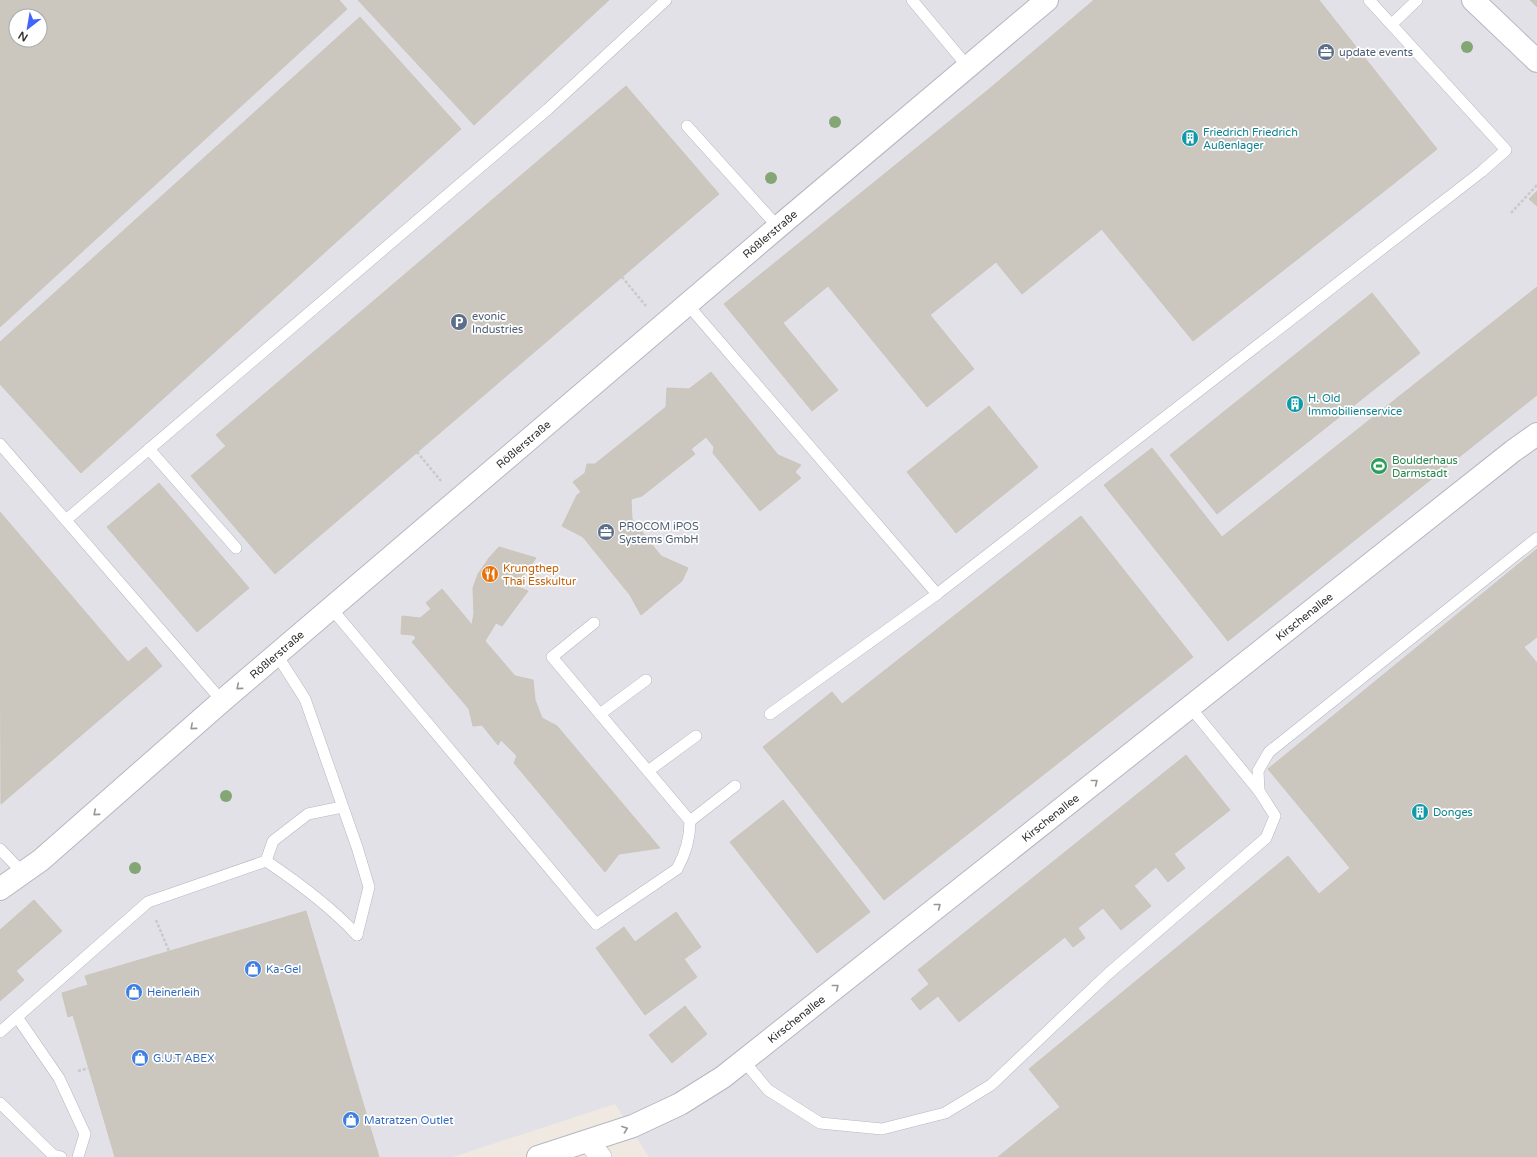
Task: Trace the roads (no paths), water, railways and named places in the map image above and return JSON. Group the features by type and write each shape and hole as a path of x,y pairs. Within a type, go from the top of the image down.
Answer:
{"street":[{"name":"Rößlerstraße","path":"7,882 42,860 222,701 1047,0"},
{"path":"1473,0 1537,61"},
{"name":"Kirschenallee","path":"538,1157 595,1149 633,1126 680,1104 723,1077 1513,451 1537,434"}],"lane":[{"path":"66,520 548,109 666,0"},
{"path":"912,0 968,67"},
{"path":"770,714 937,594 1481,172 1506,150 1369,0"},
{"path":"1392,24 1417,0"},
{"path":"687,126 778,227"},
{"path":"688,305 937,594"},
{"path":"0,444 222,701"},
{"path":"149,449 236,548"},
{"path":"1259,791 1258,771 1269,752 1537,538"},
{"path":"331,608 596,924 677,869 685,856 690,836 690,821 552,657 594,622"},
{"path":"266,861 309,891 339,916 357,935 369,887 357,847 305,699 276,655"},
{"path":"600,714 646,680"},
{"path":"743,1060 768,1090 820,1123 882,1129 945,1113 991,1085 1109,973 1266,838 1275,816 1259,791 1190,707"},
{"path":"648,770 696,736"},
{"path":"690,821 735,786"},
{"path":"266,861 273,841 308,814 342,807"},
{"path":"0,849 7,882"},
{"path":"0,1032 148,902 266,861"},
{"path":"17,1016 60,1078 85,1134 78,1157"},
{"path":"0,1103 53,1155 61,1157"}],"place":[{"name":"update events","path":"1326,52"},
{"name":"Friedrich Friedrich Außenlager","path":"1190,138"},
{"name":"evonic Industries","path":"459,322"},
{"name":"H. Old Immobilienservice","path":"1295,404"},
{"name":"Boulderhaus Darmstadt","path":"1379,466"},
{"name":"PROCOM iPOS Systems GmbH","path":"606,532"},
{"name":"Krungthep Thai Esskultur","path":"490,574"},
{"name":"Donges","path":"1420,812"},
{"name":"Ka-Gel","path":"253,969"},
{"name":"Heinerleih","path":"134,992"},
{"name":"G.U.T ABEX","path":"140,1058"},
{"name":"Matratzen Outlet","path":"351,1120"}]}
